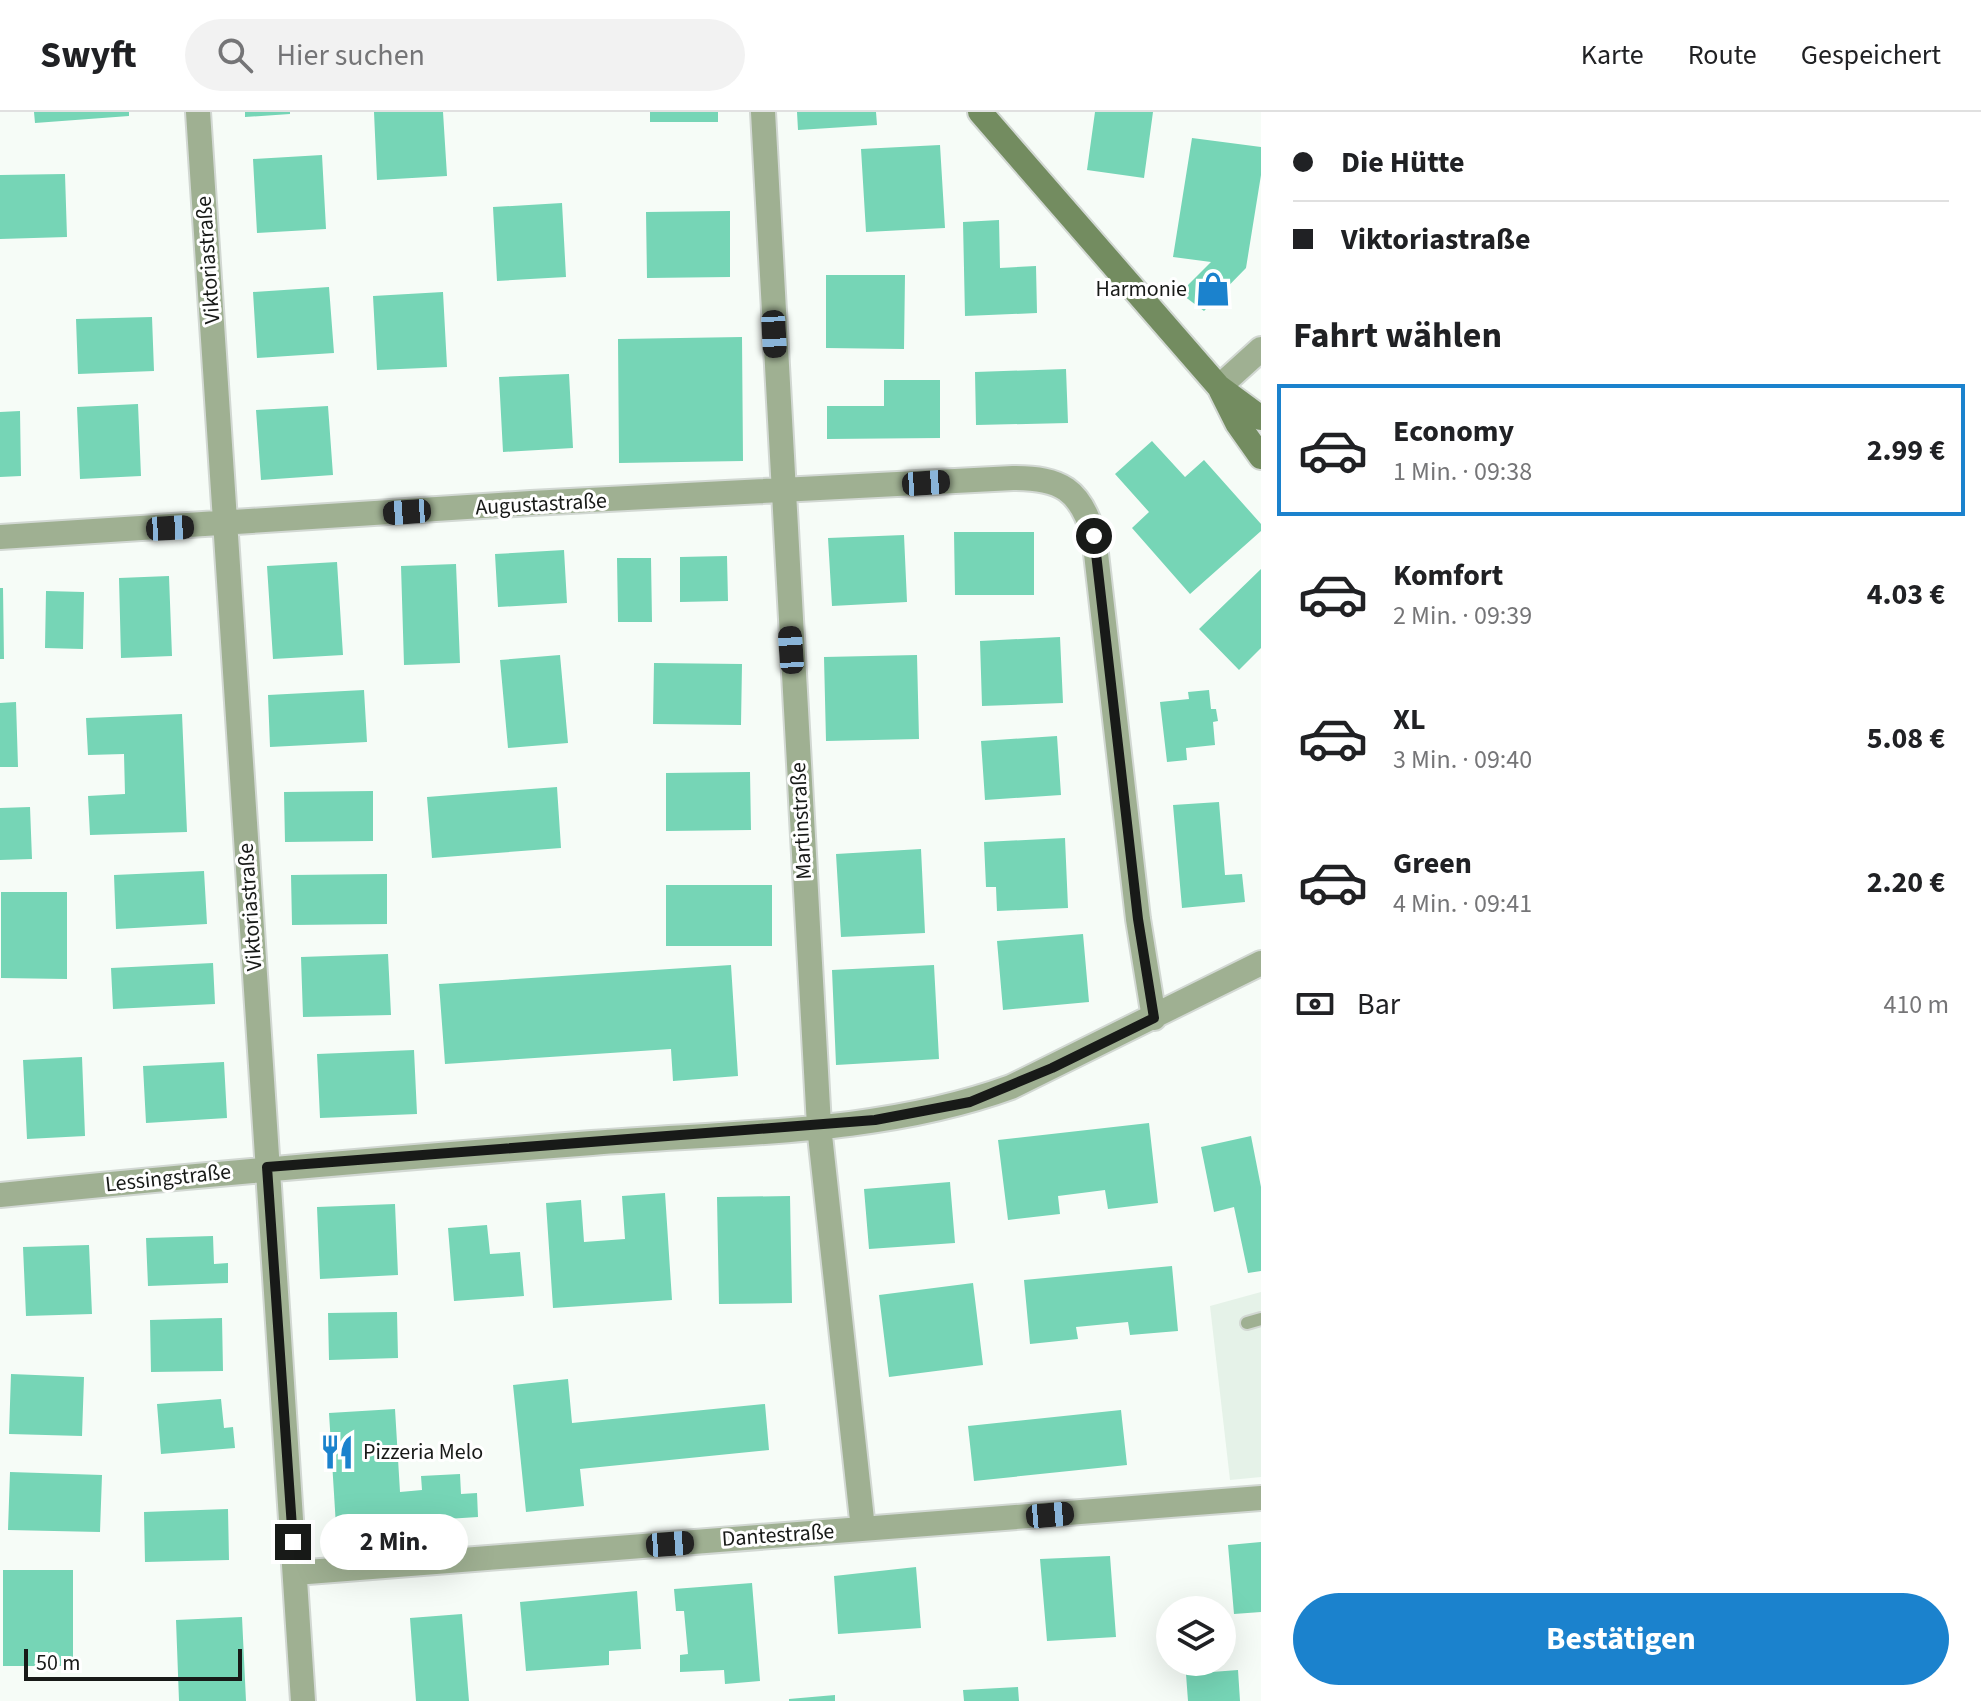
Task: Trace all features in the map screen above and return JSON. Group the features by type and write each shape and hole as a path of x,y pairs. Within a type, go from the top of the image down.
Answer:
{"main road":[{"path":"980,112 1219,387 1261,418"},
{"path":"1219,387 1237,423 1261,457"}],"street":[{"name":"Viktoriastraße","path":"198,112 303,1701"},
{"name":"Martinstraße","path":"763,112 819,1126 863,1529"},
{"path":"1219,387 1261,349"},
{"name":"Augustastraße","path":"0,537 531,503 1039,478 1060,485 1077,496 1087,511 1094,536 1138,919 1154,1018"},
{"name":"Lessingstraße","path":"0,1195 267,1167 875,1120 970,1102 1038,1075 1261,963"},
{"name":"Dantestraße","path":"295,1573 1261,1498"}],"lane":[{"path":"1247,1323 1261,1319"}],"shaded area":[{"path":"1261,1292 1261,1477 1230,1480 1210,1306"}],"building":[{"path":"34,112 129,112 129,116 35,123"},
{"path":"245,112 290,112 290,114 245,117"},
{"path":"374,112 443,112 447,176 377,180"},
{"path":"650,112 718,112 718,122 650,122"},
{"path":"797,112 876,112 877,125 798,130"},
{"path":"1095,112 1153,112 1144,178 1087,170"},
{"path":"1192,138 1261,147 1261,175 1246,268 1204,311 1180,293 1211,262 1173,257"},
{"path":"940,145 945,228 866,232 861,149"},
{"path":"322,155 326,229 257,233 253,159"},
{"path":"65,174 67,237 0,239 0,175"},
{"path":"562,203 566,277 497,281 493,207"},
{"path":"730,211 730,277 647,278 646,212"},
{"path":"999,220 1000,268 1036,266 1037,313 965,316 963,222"},
{"path":"826,275 905,275 904,349 826,348"},
{"path":"329,287 334,353 257,358 253,292"},
{"path":"443,292 447,367 377,370 373,296"},
{"path":"152,317 154,371 78,374 76,319"},
{"path":"742,337 743,461 619,463 618,339"},
{"path":"1066,369 1068,423 976,425 975,372"},
{"path":"569,374 573,448 503,452 499,377"},
{"path":"884,380 940,380 940,438 827,439 827,406 884,406"},
{"path":"138,404 141,476 80,479 77,407"},
{"path":"328,406 333,475 261,480 256,410"},
{"path":"20,411 21,476 0,477 0,412"},
{"path":"1152,441 1185,477 1204,460 1261,524 1261,531 1190,594 1132,528 1149,512 1115,474"},
{"path":"954,532 1034,532 1034,595 955,595"},
{"path":"904,535 907,602 832,606 828,538"},
{"path":"564,550 567,603 498,607 495,554"},
{"path":"727,556 728,601 680,602 680,557"},
{"path":"617,558 651,558 652,622 618,622"},
{"path":"337,562 343,655 273,659 267,566"},
{"path":"456,564 460,663 404,665 401,566"},
{"path":"1261,569 1261,648 1239,670 1199,629"},
{"path":"169,576 172,656 121,658 119,578"},
{"path":"0,588 3,588 4,659 0,659"},
{"path":"46,591 84,592 83,649 45,648"},
{"path":"1060,637 1063,703 982,706 980,641"},
{"path":"560,655 568,743 508,748 500,660"},
{"path":"917,655 919,739 826,741 824,657"},
{"path":"654,663 742,664 741,725 653,724"},
{"path":"364,690 367,742 270,747 268,695"},
{"path":"1209,690 1211,709 1216,709 1218,721 1213,722 1215,745 1186,748 1187,760 1167,762 1160,702 1189,699 1188,692"},
{"path":"16,702 18,767 0,767 0,703"},
{"path":"182,714 187,832 90,835 88,796 125,794 124,754 88,755 86,718"},
{"path":"1057,736 1061,795 985,800 981,741"},
{"path":"750,772 751,830 666,831 666,773"},
{"path":"557,787 561,848 432,858 427,797"},
{"path":"373,791 373,841 285,842 284,792"},
{"path":"1219,802 1225,875 1242,874 1245,902 1182,908 1173,805"},
{"path":"30,807 32,859 0,860 0,808"},
{"path":"1065,838 1068,908 997,911 996,887 986,887 984,842"},
{"path":"921,849 925,933 841,937 836,854"},
{"path":"204,871 207,924 116,929 114,875"},
{"path":"387,874 387,924 292,925 291,875"},
{"path":"666,885 772,885 772,946 666,946"},
{"path":"1,892 67,892 67,979 1,978"},
{"path":"1083,934 1089,1002 1003,1010 997,941"},
{"path":"388,954 391,1015 303,1017 301,957"},
{"path":"213,963 215,1004 113,1009 111,968"},
{"path":"731,965 738,1076 673,1081 671,1049 445,1064 439,984"},
{"path":"934,965 939,1059 836,1065 832,970"},
{"path":"414,1050 417,1114 320,1118 317,1054"},
{"path":"82,1057 85,1136 27,1139 23,1060"},
{"path":"224,1062 227,1118 146,1123 143,1066"},
{"path":"1149,1123 1158,1203 1108,1209 1105,1190 1058,1196 1060,1214 1008,1220 998,1140"},
{"path":"1251,1136 1261,1187 1261,1271 1248,1273 1234,1207 1214,1212 1201,1147"},
{"path":"950,1182 955,1243 869,1249 864,1189"},
{"path":"665,1193 672,1300 553,1308 546,1203 581,1200 584,1242 625,1239 622,1196"},
{"path":"790,1196 792,1303 719,1304 717,1197"},
{"path":"395,1204 398,1275 320,1279 317,1207"},
{"path":"487,1225 490,1254 520,1252 524,1296 454,1301 448,1228"},
{"path":"213,1236 214,1264 228,1263 228,1283 148,1286 146,1238"},
{"path":"89,1245 92,1314 26,1316 23,1247"},
{"path":"1172,1266 1178,1331 1130,1335 1128,1322 1076,1327 1078,1339 1030,1344 1024,1280"},
{"path":"973,1283 983,1365 889,1377 879,1295"},
{"path":"397,1312 398,1358 329,1360 328,1313"},
{"path":"222,1318 223,1371 151,1372 150,1320"},
{"path":"11,1374 84,1377 82,1436 9,1434"},
{"path":"568,1379 572,1423 765,1404 769,1450 580,1469 584,1506 526,1512 513,1385"},
{"path":"221,1399 224,1428 233,1427 235,1448 161,1454 157,1404"},
{"path":"395,1409 400,1492 422,1490 421,1476 460,1474 461,1494 477,1493 478,1517 336,1526 329,1413"},
{"path":"1121,1410 1127,1465 974,1481 968,1426"},
{"path":"10,1472 102,1475 100,1532 8,1530"},
{"path":"228,1509 229,1560 145,1562 144,1512"},
{"path":"1261,1542 1261,1612 1236,1614 1228,1545"},
{"path":"1110,1556 1116,1637 1047,1641 1040,1559"},
{"path":"916,1567 921,1628 838,1634 834,1576"},
{"path":"3,1570 73,1570 73,1666 3,1666"},
{"path":"752,1583 760,1681 725,1684 724,1670 680,1672 680,1655 688,1654 684,1611 676,1611 674,1589"},
{"path":"637,1591 641,1649 609,1651 609,1665 526,1671 520,1602"},
{"path":"462,1614 469,1701 416,1701 410,1618"},
{"path":"242,1617 246,1701 179,1701 176,1620"},
{"path":"1236,1670 1240,1701 1188,1701 1186,1676 1236,1676"},
{"path":"1018,1687 1019,1701 964,1701 963,1690"},
{"path":"835,1695 835,1701 789,1701 789,1699"}],"place":[{"name":"Harmonie","path":"1213,289"},
{"name":"Pizzeria Melo","path":"337,1452"}],"route":[{"path":"293,1542 267,1167 758,1130 875,1120 924,1112 970,1102 1011,1087 1154,1018 1138,919 1094,536"}]}
